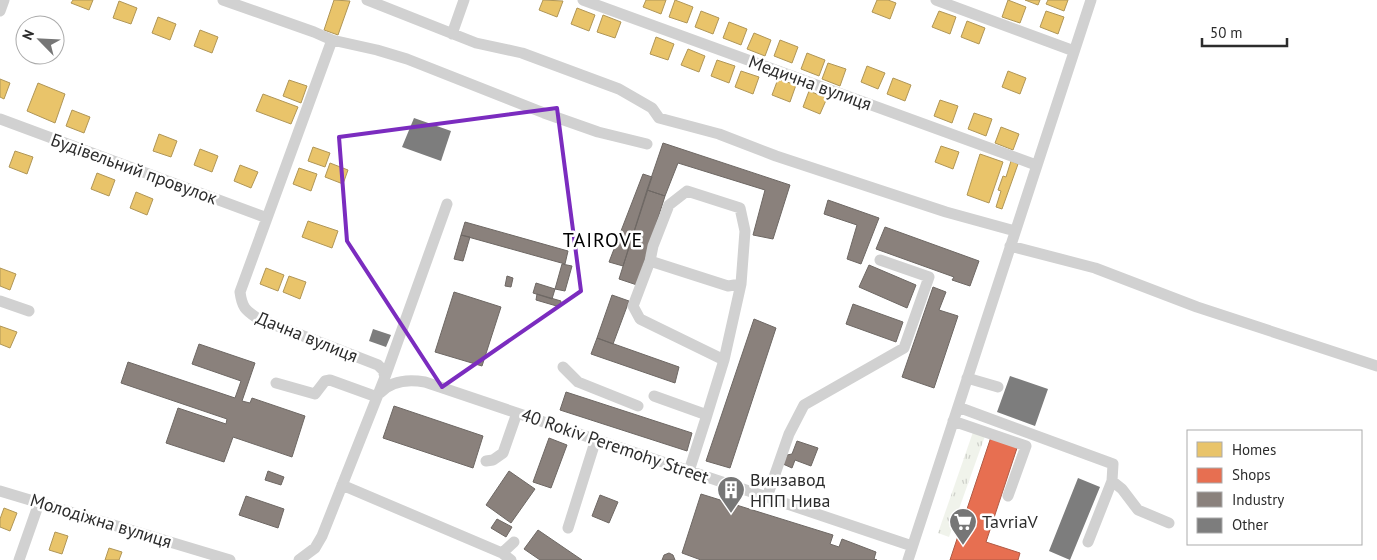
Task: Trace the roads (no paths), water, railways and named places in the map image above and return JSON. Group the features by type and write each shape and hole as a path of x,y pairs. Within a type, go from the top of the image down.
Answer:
{"street":[{"path":"0,11 4,0"},
{"path":"223,0 332,40 407,59 544,113 598,132 647,144"},
{"path":"367,0 452,34 484,45 522,53 619,89 652,108 660,118 719,134 776,156 946,212 1015,231"},
{"path":"452,34 464,0"},
{"name":"Медична вулиця","path":"583,0 1036,165"},
{"path":"936,0 1074,51"},
{"path":"908,560 1091,0"},
{"name":"Дачна вулиця","path":"332,40 240,292 241,304 257,318 378,365 383,370 385,377"},
{"name":"Будівельний провулок","path":"0,119 267,218"},
{"path":"689,470 724,360 741,284 745,231 740,208 687,191 669,205 633,306 640,319 724,360"},
{"path":"299,560 315,548 322,536 385,377 448,204"},
{"path":"1010,246 1095,268 1197,307 1377,366"},
{"path":"767,497 789,434 804,406 904,348 929,277 880,260"},
{"path":"650,261 728,286 741,284"},
{"path":"0,301 29,312"},
{"path":"563,367 578,382 638,406"},
{"path":"967,378 998,387"},
{"path":"276,383 315,394 325,380 330,380 377,396"},
{"name":"40 Rokiv Peremohy Street","path":"377,396 391,384 405,380 425,382 912,546"},
{"path":"654,396 707,415"},
{"path":"958,407 1113,464 1112,481 1088,542"},
{"path":"486,462 494,460 503,453 517,413"},
{"path":"953,421 1026,446 1008,496"},
{"path":"568,528 596,439"},
{"path":"1112,481 1122,489 1138,510 1169,523"},
{"path":"342,485 502,553 511,560"},
{"name":"Молодіжна вулиця","path":"0,491 230,560"},
{"path":"19,560 39,503"},
{"path":"502,553 514,542"}],"place":[{"name":"Винзавод НПП Нива","path":"731,514"},
{"name":"TavriaV","path":"963,546"}],"district":[{"name":"TAIROVE","path":"603,240"}]}
